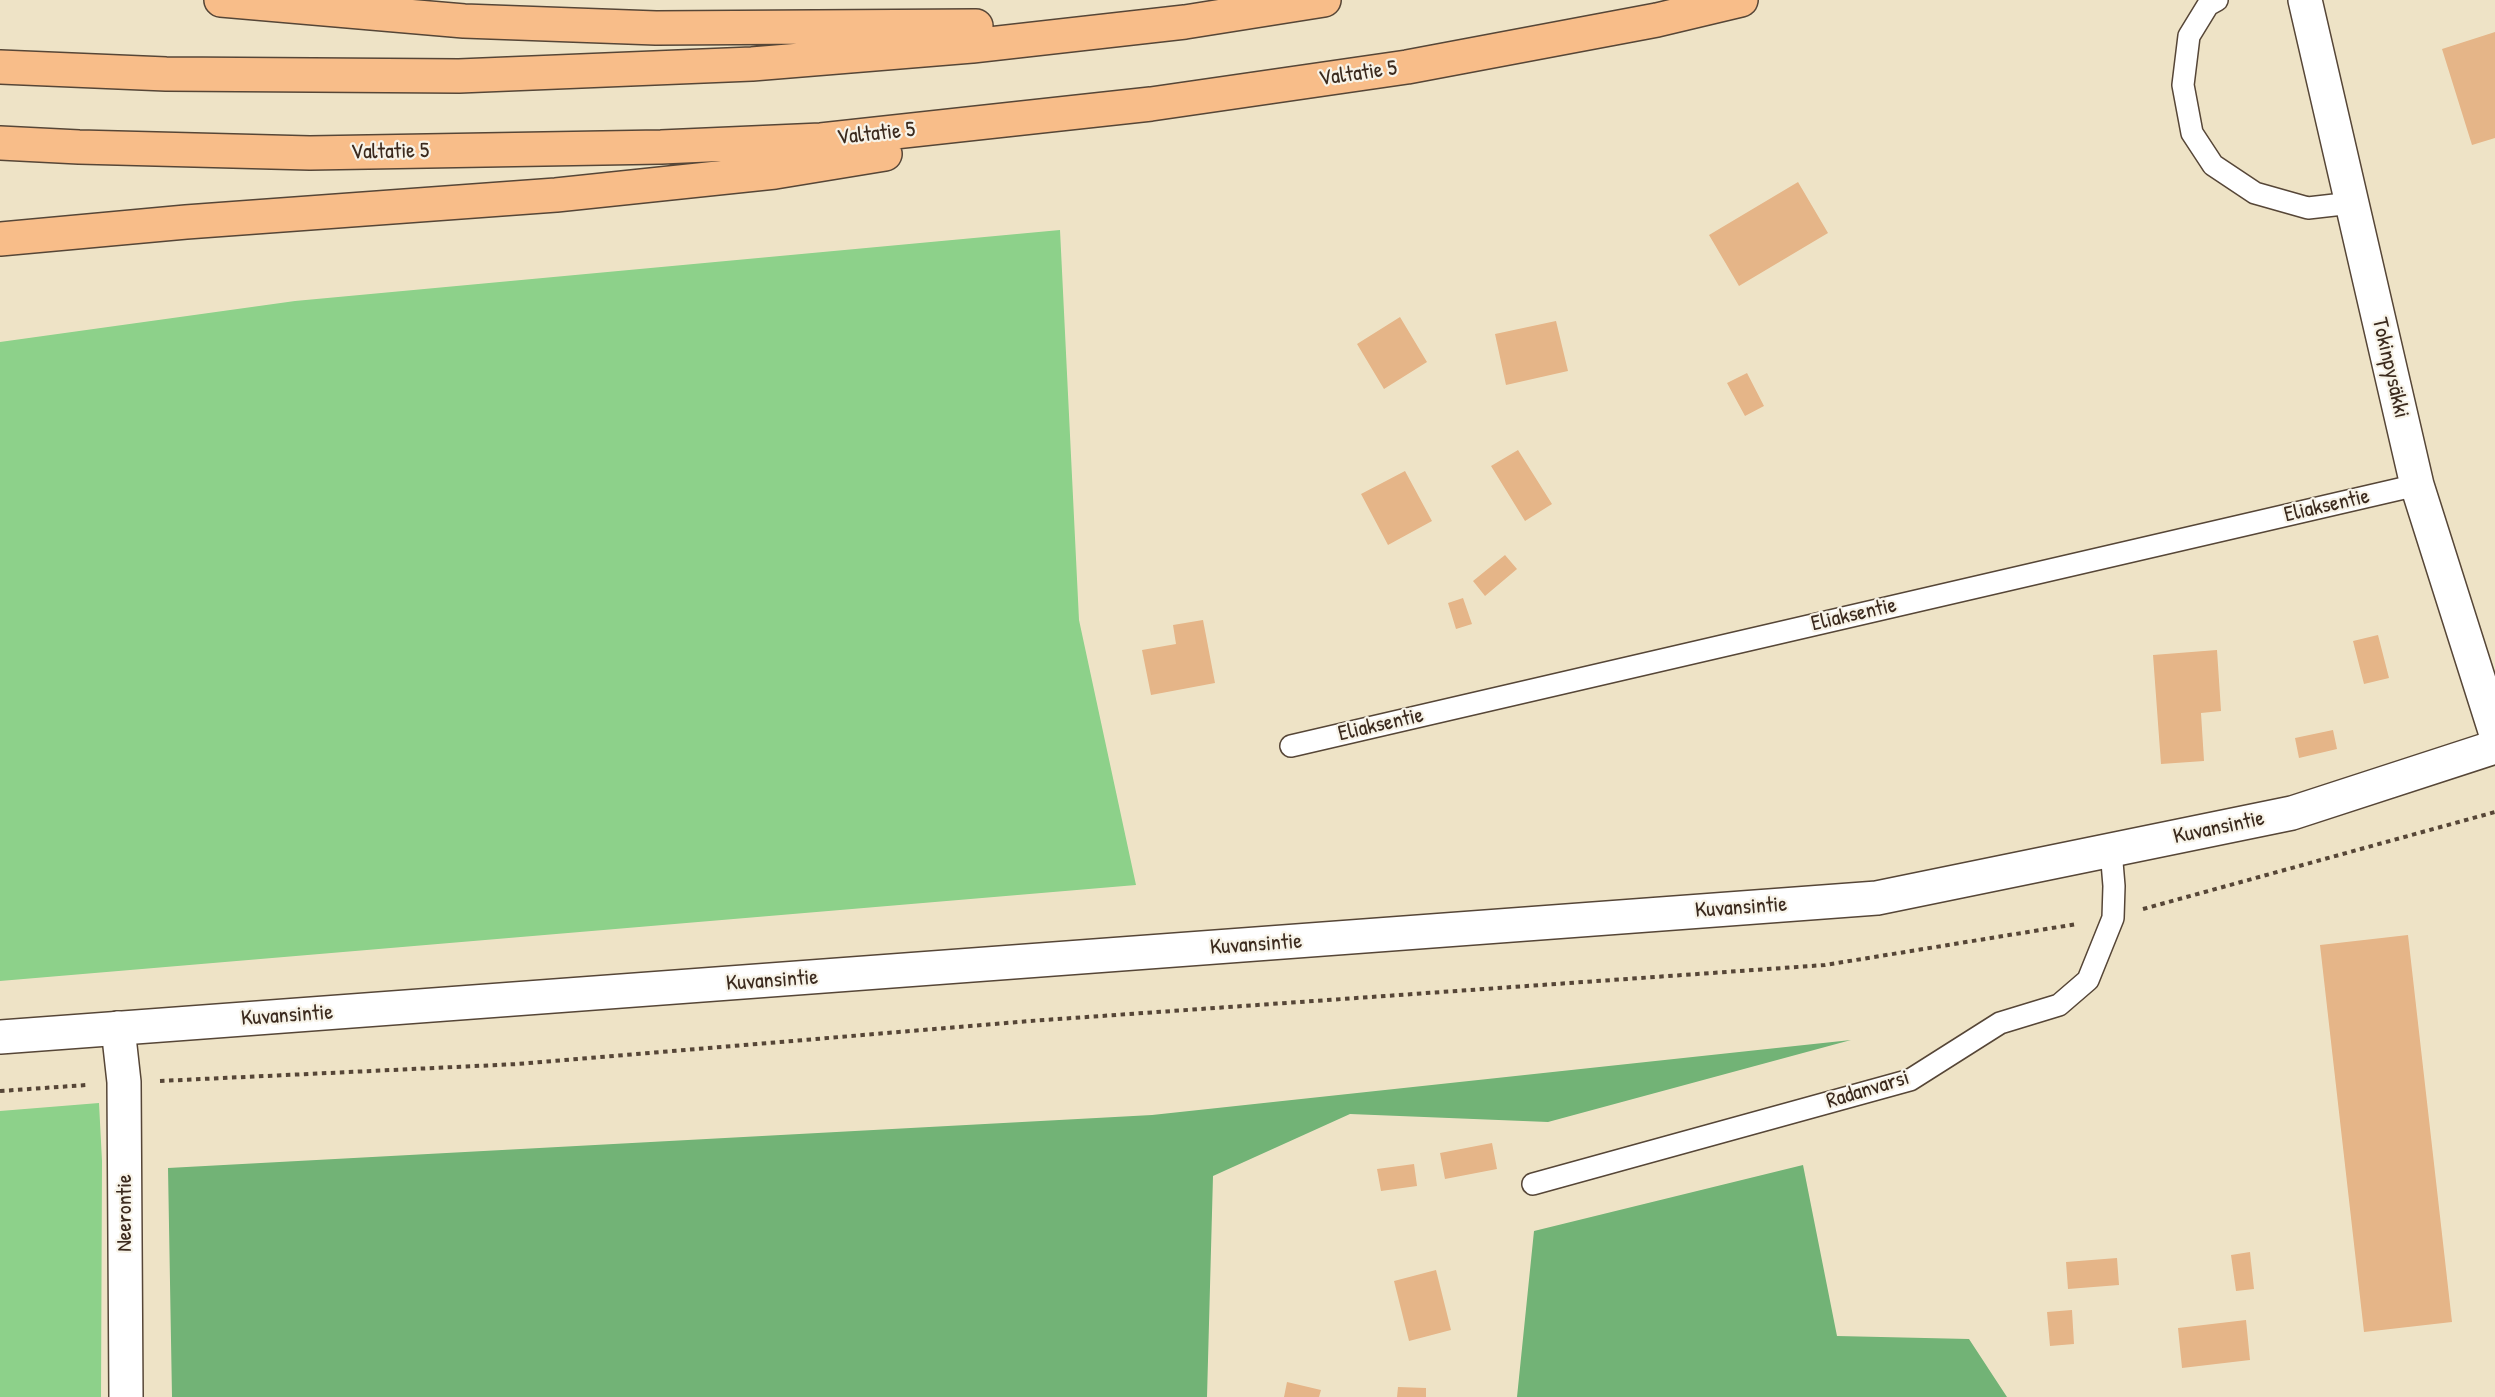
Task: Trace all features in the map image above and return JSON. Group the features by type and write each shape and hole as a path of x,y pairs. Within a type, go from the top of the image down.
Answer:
{"highway":[{"path":"221,0 464,21 656,28 1185,22"},
{"path":"0,67 166,74 459,76 752,64 972,46 1185,22 1324,0"},
{"name":"Valtatie 5","path":"0,143 310,153 661,147 821,140 1150,104 1407,67 1657,20 1741,0"},
{"path":"0,239 186,222 556,195 775,172 984,137 1150,104"}],"street":[{"name":"Tokinpysäkki","path":"2305,0 2417,485 2495,731"},
{"name":"Kuvansintie","path":"0,1037 1877,898 2292,813 2495,747"},
{"name":"Neerontie","path":"118,1028 124,1082 126,1397"}],"lane":[{"path":"2217,0 2208,5 2189,36 2183,85 2192,133 2213,165 2255,193 2308,208 2352,202"},
{"name":"Eliaksentie","path":"1292,746 2417,485"},
{"name":"Radanvarsi","path":"1533,1184 1910,1080 2000,1023 2060,1005 2088,980 2112,918 2114,886 2111,850"}],"path":[{"path":"0,1091 124,1082 518,1064 1042,1020 1826,965 2112,918 2495,812"}],"green space":[{"path":"1060,230 1079,620 1136,885 0,981 0,342 295,301"},
{"path":"1851,1040 1548,1122 1350,1114 1213,1176 1207,1397 172,1397 168,1168 1152,1115"},
{"path":"99,1103 102,1161 101,1397 0,1397 0,1111"},
{"path":"1803,1165 1837,1336 1969,1339 2007,1397 1517,1397 1534,1231"}],"building":[{"path":"2495,32 2495,138 2472,145 2442,49"},
{"path":"1798,182 1828,233 1739,286 1709,235"},
{"path":"1400,317 1427,362 1384,389 1357,344"},
{"path":"1556,321 1568,371 1506,385 1495,334"},
{"path":"1747,373 1764,406 1745,416 1727,383"},
{"path":"1518,450 1552,504 1525,521 1491,466"},
{"path":"1405,471 1432,521 1388,545 1361,494"},
{"path":"1505,555 1517,569 1485,596 1473,581"},
{"path":"1463,598 1472,624 1456,629 1448,603"},
{"path":"1203,620 1215,683 1151,695 1142,650 1176,644 1173,625"},
{"path":"2378,635 2389,678 2364,684 2353,641"},
{"path":"2217,650 2221,711 2201,713 2204,761 2161,764 2153,655"},
{"path":"2333,730 2337,749 2299,758 2295,738"},
{"path":"2408,935 2452,1322 2364,1332 2320,945"},
{"path":"1492,1143 1497,1169 1445,1179 1440,1153"},
{"path":"1414,1164 1417,1186 1381,1191 1377,1169"},
{"path":"2250,1252 2254,1289 2236,1291 2231,1255"},
{"path":"2117,1258 2119,1285 2068,1289 2066,1262"},
{"path":"1436,1270 1451,1330 1409,1341 1394,1281"},
{"path":"2072,1310 2074,1344 2050,1346 2047,1312"},
{"path":"2246,1320 2250,1360 2182,1368 2178,1328"},
{"path":"1287,1382 1321,1390 1319,1397 1284,1397"},
{"path":"1398,1387 1426,1388 1426,1397 1397,1397"}]}
